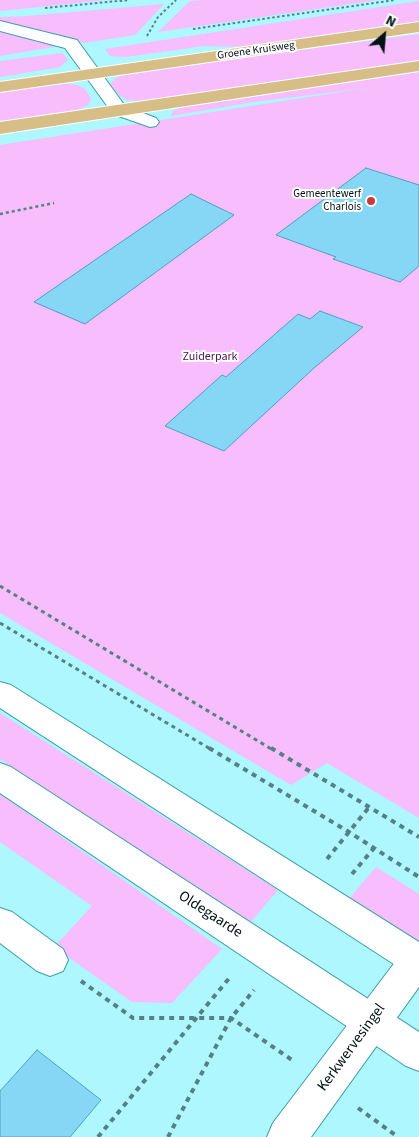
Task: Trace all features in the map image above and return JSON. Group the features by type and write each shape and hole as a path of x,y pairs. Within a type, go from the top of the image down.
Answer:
{"main road":[{"path":"0,26 71,44 118,110 150,122"},
{"name":"Groene Kruisweg","path":"0,87 419,27"},
{"path":"0,128 419,66"},
{"path":"0,693 418,960"},
{"name":"Oldegaarde","path":"0,776 419,1054"},
{"path":"0,923 50,960"},
{"name":"Kerkwervesingel","path":"288,1137 371,1021 418,960"}],"path":[{"path":"37,9 129,0"},
{"path":"147,36 158,17 176,0"},
{"path":"0,214 54,203"},
{"path":"0,586 419,837"},
{"path":"0,623 355,836 419,877"},
{"path":"50,960 133,1018 231,1018 327,1084 398,1137"},
{"path":"98,1137 196,1018"}],"green space":[{"path":"0,0 106,0 0,11"},
{"path":"378,0 158,32 190,1"},
{"path":"419,1 419,22 249,47 204,46 126,57 110,56 105,49"},
{"path":"164,4 135,35 84,43 0,21 0,17"},
{"path":"0,32 59,46 0,56"},
{"path":"419,34 419,61 390,66 142,101 127,100 119,95 110,84 124,74"},
{"path":"62,53 68,60 60,67 0,77 0,61"},
{"name":"Zuiderpark","path":"419,72 419,818 327,763 291,785 0,613 0,145 367,88 253,102 171,116 173,111 184,107"},
{"path":"61,83 77,85 85,89 91,99 88,105 77,110 0,121 0,92"},
{"path":"0,713 278,890 248,925 0,759"},
{"path":"0,794 222,949 172,1003 132,1002 54,947 92,906 0,842"},
{"path":"376,867 419,894 419,943 349,899"}],"building":[{"path":"366,168 419,185 419,266 400,282 333,259 336,257 276,235"},
{"path":"191,194 234,215 85,324 34,302"},
{"path":"320,311 363,327 314,368 224,451 165,426 222,375 226,377 298,314 310,319"},
{"path":"37,1050 101,1100 70,1137 0,1137 0,1091"}],"place":[{"name":"Gemeentewerf Charlois","path":"371,201"}]}
